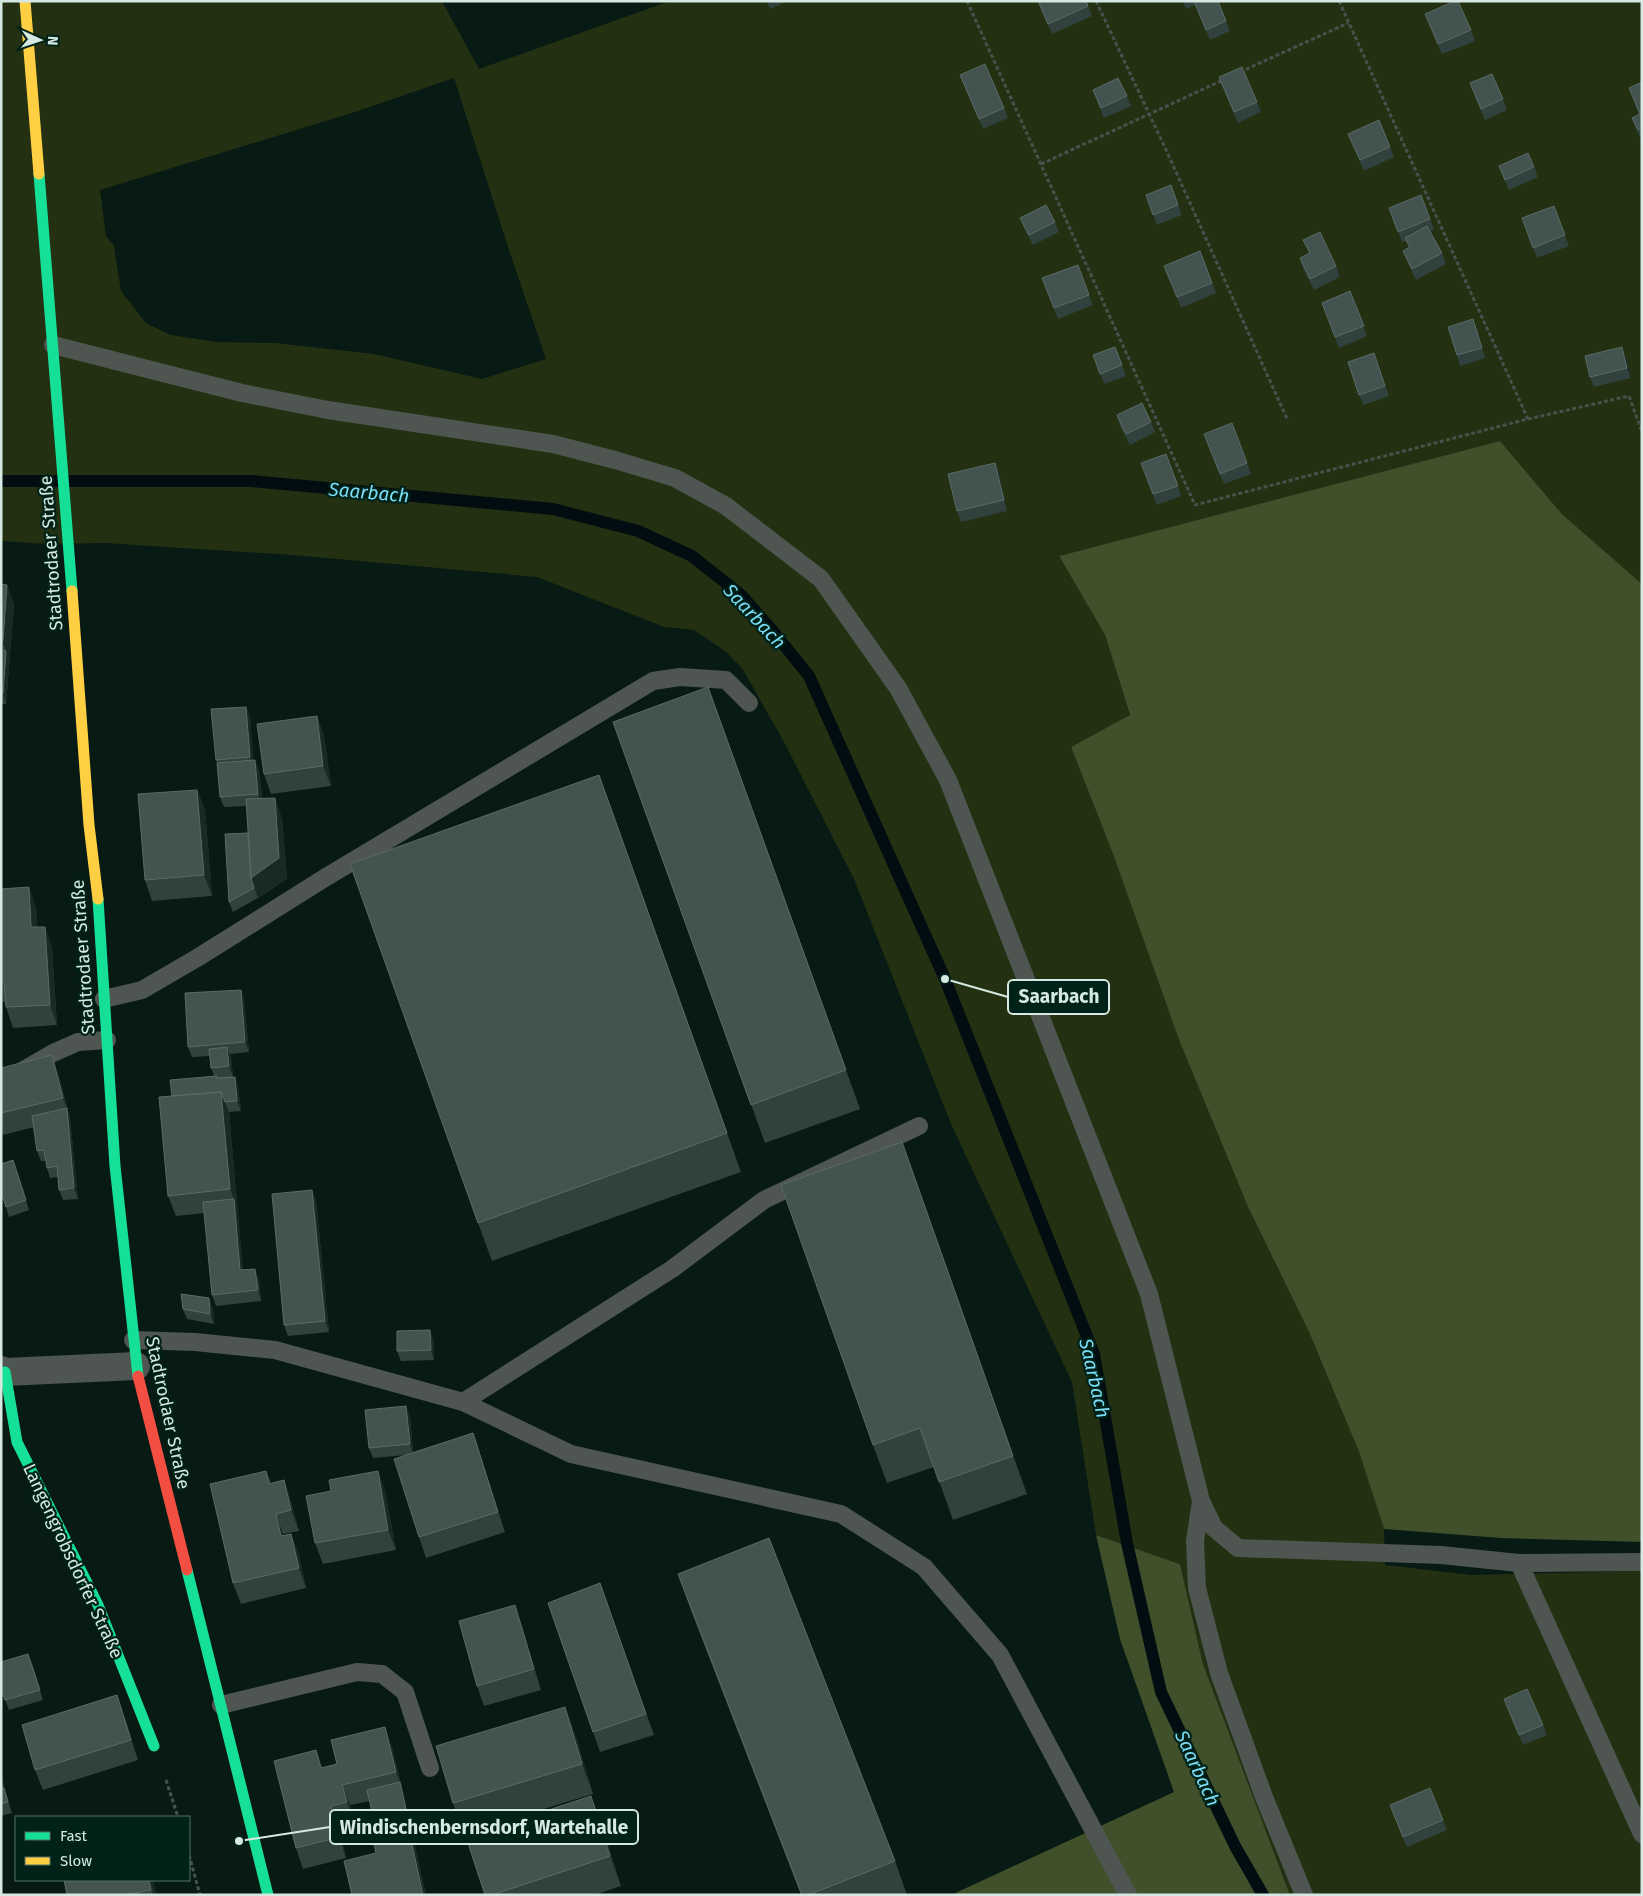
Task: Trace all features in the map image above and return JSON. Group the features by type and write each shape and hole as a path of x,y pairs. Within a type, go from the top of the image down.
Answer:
{"main road":[{"name":"Stadtrodaer Straße","path":"25,1 61,440 89,825 98,904 115,1166 136,1366 268,1895"},
{"name":"Langengrobsdorfer Straße","path":"3,1371 17,1442 98,1605 154,1746"}],"street":[{"name":"Langengrobsdorfer Straße","path":"3,1371 136,1366"}],"lane":[{"path":"53,345 242,393 328,410 553,444 675,478 726,506 821,579 898,688 948,780 1149,1294 1201,1501 1214,1528 1238,1548 1441,1555 1519,1563 1642,1562"},
{"path":"104,999 142,990 653,681 680,677 726,680 749,703"},
{"path":"1,1083 53,1053 78,1042 107,1040"},
{"path":"463,1402 672,1269 764,1200 919,1126"},
{"path":"133,1340 195,1342 275,1350 463,1402 571,1454 840,1514 924,1567 1000,1655 1128,1895"},
{"path":"1201,1501 1195,1541 1197,1588 1219,1672 1264,1797 1304,1895"},
{"path":"1519,1563 1642,1834"},
{"path":"221,1705 357,1672 382,1674 405,1692 430,1768"}],"path":[{"path":"967,1 1195,504 1528,419 1629,396 1642,432"},
{"path":"1096,1 1288,421"},
{"path":"1339,1 1528,419"},
{"path":"1240,72 1348,23"},
{"path":"1041,164 1231,76"},
{"path":"190,1859 200,1895"}],"green space":[{"path":"1,1 442,1 479,69 670,1 1642,1 1642,584 1562,514 1500,441 1059,556 1105,635 1130,716 1071,747 1113,854 1179,1040 1248,1207 1309,1332 1359,1452 1384,1529 1385,1565 1472,1575 1642,1571 1642,1895 1290,1895 1203,1664 1180,1564 1096,1535 1072,1382 951,1124 854,879 784,742 742,668 725,651 694,630 664,627 537,577 293,555 106,543 46,544 1,541","holes":["454,78 546,359 482,379 374,354 275,343 216,342 171,335 146,323 121,291 114,246 106,236 100,190 355,112"]},
{"path":"1500,441 1562,514 1642,584 1642,1542 1501,1538 1384,1529 1359,1452 1309,1332 1248,1207 1179,1040 1113,854 1071,747 1130,715 1105,635 1059,556"},
{"path":"1096,1535 1180,1564 1203,1664 1290,1895 951,1895 1174,1792 1120,1639"}],"building":[{"path":"1038,1 1086,1 1088,6 1048,24"},
{"path":"1194,1 1218,1 1226,21 1206,30"},
{"path":"1458,1 1471,30 1438,44 1425,14"},
{"path":"985,64 1004,108 979,119 960,75"},
{"path":"1242,67 1257,102 1234,112 1219,77"},
{"path":"1492,74 1503,99 1481,109 1470,83"},
{"path":"1118,78 1127,96 1101,108 1093,90"},
{"path":"1642,82 1642,128 1638,130 1632,118 1640,114 1629,88"},
{"path":"1379,120 1390,147 1360,160 1348,134"},
{"path":"1528,153 1534,167 1505,180 1499,166"},
{"path":"1171,185 1178,205 1153,215 1146,195"},
{"path":"1421,195 1430,219 1398,232 1389,208"},
{"path":"1046,205 1055,222 1029,235 1020,218"},
{"path":"1554,206 1565,235 1533,248 1522,218"},
{"path":"1427,226 1442,253 1412,269 1403,251 1410,247 1405,238"},
{"path":"1320,232 1336,266 1310,279 1300,258 1310,253 1303,240"},
{"path":"1200,251 1212,283 1177,297 1164,266"},
{"path":"1078,265 1089,295 1054,308 1042,278"},
{"path":"1350,291 1364,326 1335,337 1322,303"},
{"path":"1473,319 1482,348 1457,355 1448,327"},
{"path":"1115,347 1122,365 1100,374 1093,355"},
{"path":"1622,347 1627,368 1590,377 1585,356"},
{"path":"1374,353 1385,386 1359,395 1348,362"},
{"path":"1142,403 1151,422 1126,434 1117,415"},
{"path":"1232,423 1247,463 1220,474 1204,434"},
{"path":"1166,454 1178,486 1153,494 1141,463"},
{"path":"995,463 1004,500 957,511 948,474"},
{"path":"1,584 7,585 3,641 1,640"},
{"path":"1,650 6,651 3,694 1,693"},
{"path":"708,687 846,1070 751,1105 613,722"},
{"path":"246,707 250,757 216,760 211,709"},
{"path":"317,716 323,766 264,774 257,724"},
{"path":"255,760 258,794 220,797 217,763"},
{"path":"599,775 727,1133 478,1223 350,864"},
{"path":"197,790 204,875 145,880 138,794"},
{"path":"275,798 279,858 251,878 246,799"},
{"path":"248,833 251,878 254,888 229,902 225,834"},
{"path":"29,887 31,927 45,927 50,1005 6,1007 4,981 1,981 1,889"},
{"path":"241,990 245,1042 188,1047 185,993"},
{"path":"227,1047 229,1066 211,1068 209,1049"},
{"path":"52,1055 63,1098 1,1113 1,1068"},
{"path":"217,1076 216,1078 235,1077 237,1101 225,1102 221,1092 172,1096 170,1080"},
{"path":"221,1092 230,1189 168,1196 159,1097"},
{"path":"67,1108 74,1188 59,1190 57,1166 47,1168 44,1150 37,1151 32,1116"},
{"path":"902,1142 1013,1456 939,1482 920,1428 873,1445 781,1185"},
{"path":"13,1160 26,1200 6,1207 1,1192 1,1164"},
{"path":"312,1190 325,1321 284,1325 272,1194"},
{"path":"234,1199 240,1270 255,1269 258,1290 212,1295 203,1202"},
{"path":"181,1294 209,1298 210,1314 183,1309"},
{"path":"430,1330 431,1350 397,1351 397,1331"},
{"path":"406,1406 410,1444 369,1448 365,1410"},
{"path":"473,1433 498,1512 419,1537 394,1459"},
{"path":"266,1471 269,1484 284,1480 291,1510 276,1514 281,1536 291,1534 299,1568 233,1583 210,1484"},
{"path":"378,1471 388,1530 315,1543 306,1496 331,1491 329,1480"},
{"path":"769,1538 895,1861 808,1895 802,1895 678,1574"},
{"path":"600,1583 646,1714 593,1732 548,1603"},
{"path":"515,1605 534,1669 477,1686 459,1621"},
{"path":"28,1654 40,1690 5,1700 1,1689 1,1662"},
{"path":"1527,1689 1543,1725 1519,1735 1504,1699"},
{"path":"117,1695 131,1740 35,1770 22,1725"},
{"path":"565,1707 582,1764 453,1803 436,1746"},
{"path":"385,1727 396,1772 342,1785 347,1802 331,1806 339,1837 296,1848 274,1761 316,1750 321,1768 337,1764 331,1740"},
{"path":"400,1782 412,1837 408,1827 377,1834 367,1790"},
{"path":"1,1788 4,1788 8,1802 1,1804"},
{"path":"1430,1788 1443,1820 1403,1837 1390,1805"},
{"path":"591,1796 610,1856 492,1895 485,1895 466,1837"},
{"path":"408,1827 423,1895 352,1895 344,1861 376,1853 372,1835"},
{"path":"64,1881 149,1881 151,1890 124,1895 67,1895"}],"waterway":[{"name":"Saarbach","path":"1,481 251,481 553,509 638,531 692,556 741,595 809,676 945,979 1094,1354 1127,1543 1161,1692 1235,1846 1263,1895"}],"traffic: fast":[{"path":"39,174 72,591"},
{"path":"98,899 115,1166 138,1376"},
{"path":"5,1372 17,1442 98,1605 154,1746"},
{"path":"187,1570 268,1895"}],"traffic: slow":[{"path":"25,1 39,174"},
{"path":"72,591 89,825 98,899"}],"traffic: jam":[{"path":"138,1376 187,1570"}],"place":[{"name":"Saarbach","path":"945,979"},
{"name":"Windischenbernsdorf, Wartehalle","path":"239,1841"}]}
